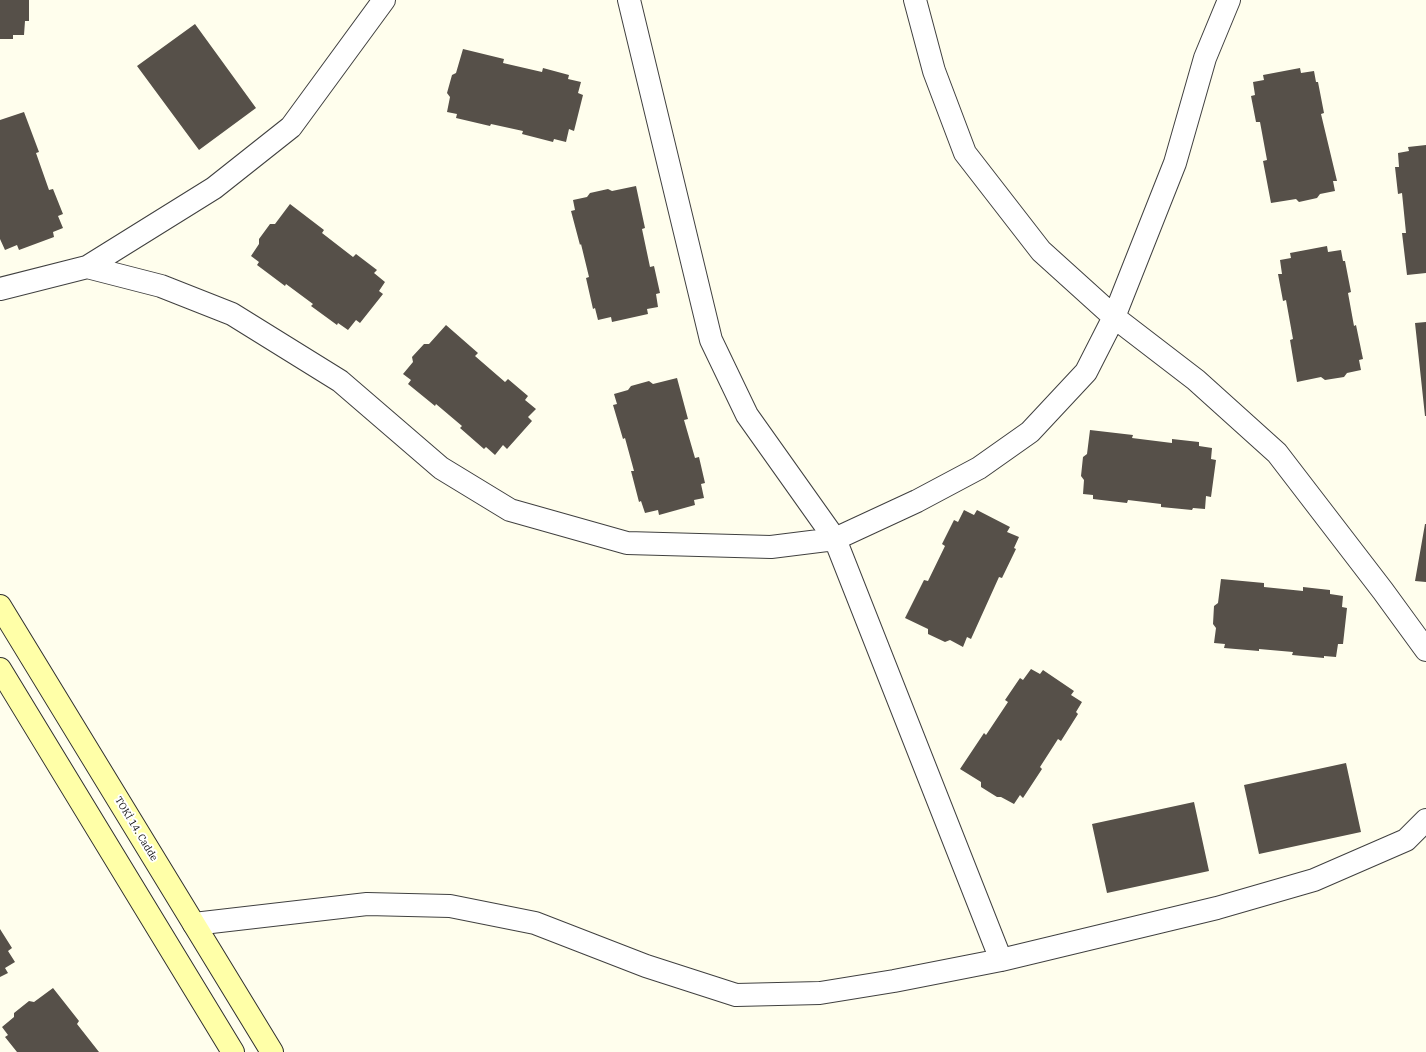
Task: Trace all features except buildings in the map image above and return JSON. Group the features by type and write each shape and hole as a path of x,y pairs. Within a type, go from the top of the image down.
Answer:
{"main road":[{"name":"TOKİ 14. Cadde","path":"0,606 272,1052"},
{"path":"0,669 234,1052"}],"street":[{"path":"0,289 87,267 214,188 290,127 384,0"},
{"path":"629,0 711,340 747,415 835,539 1001,960"},
{"path":"915,0 934,71 965,153 1041,251 1114,317 1196,380 1277,453 1383,591 1426,650"},
{"path":"87,267 161,286 232,314 340,381 441,468 510,510 628,543 770,547 835,539 917,501 979,468 1030,432 1086,372 1114,317 1175,162 1204,58 1229,0"},
{"path":"194,924 367,904 450,906 535,923 646,966 736,995 820,992 894,982 1001,960 1217,908 1314,880 1406,840 1426,820"}]}
